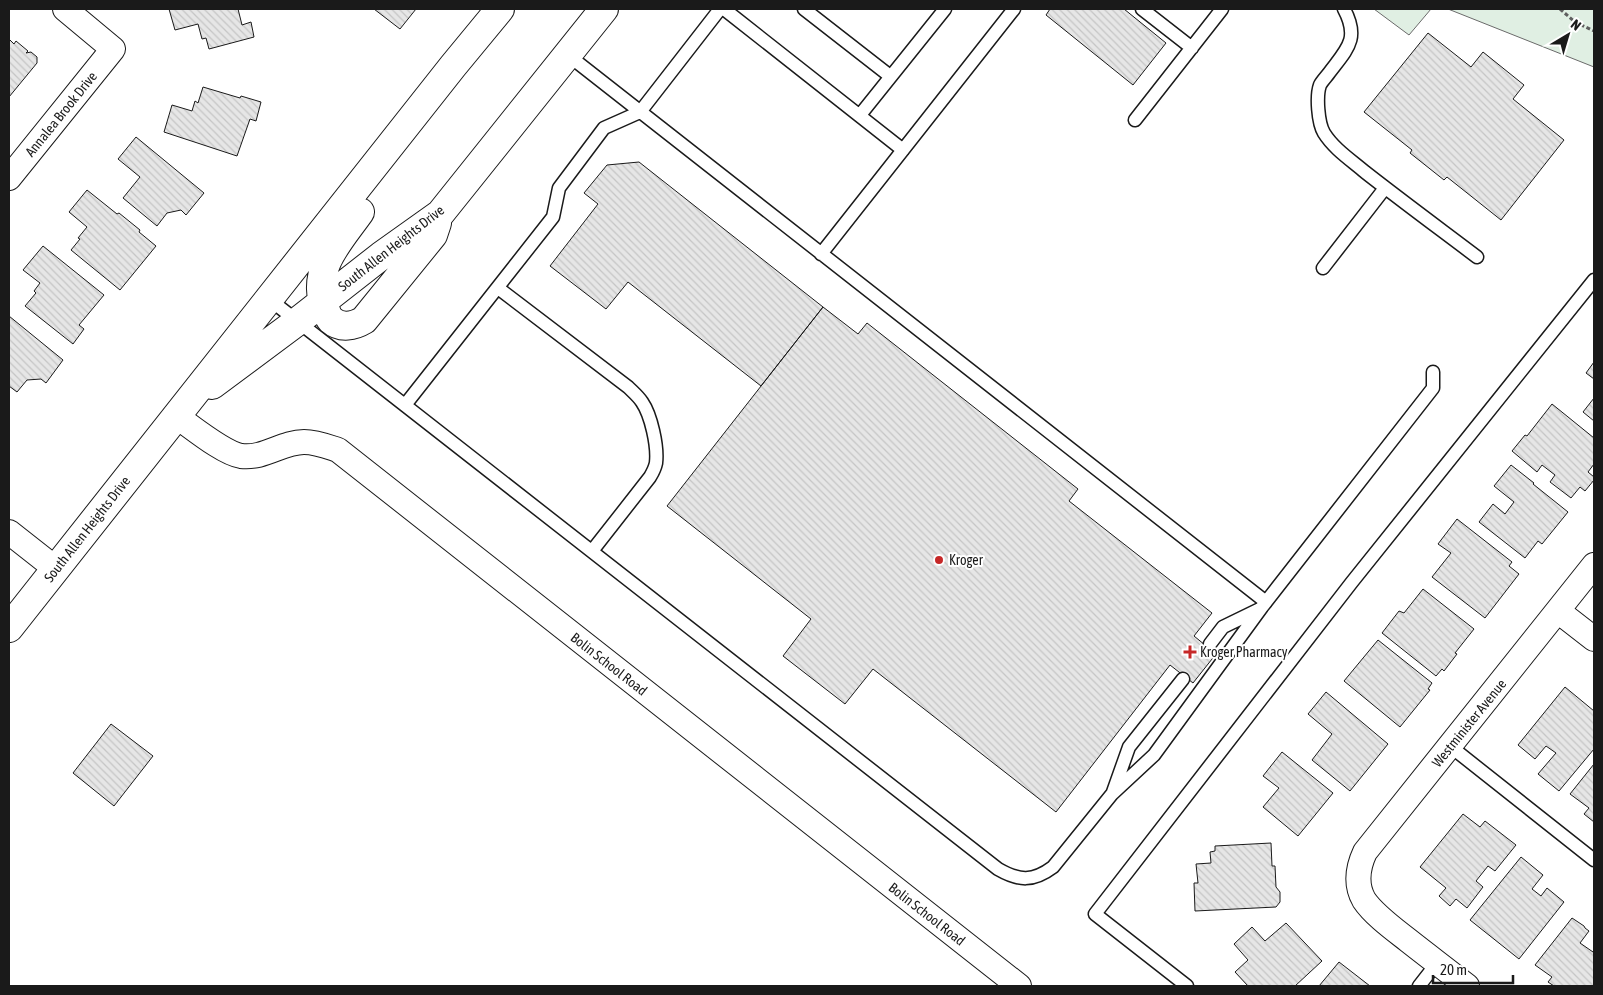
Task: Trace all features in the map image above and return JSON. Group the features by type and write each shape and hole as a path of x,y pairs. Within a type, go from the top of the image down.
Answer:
{"main road":[{"name":"South Allen Heights Drive","path":"9,628 433,91 500,9"},
{"name":"South Allen Heights Drive","path":"180,411 298,322 327,311 381,256 440,214 604,9"},
{"path":"433,91 413,140 326,261 321,277 321,294 327,311 338,324 347,326 364,320 433,235 440,214"}],"street":[{"name":"Annalea Brook Drive","path":"9,178 113,49 64,9"},
{"name":"Bolin School Road","path":"180,411 228,452 240,456 259,456 285,446 303,442 320,444 338,450 1019,986"},
{"path":"9,532 56,569"},
{"name":"Westminister Avenue","path":"1437,963 1378,915 1365,900 1359,886 1358,874 1360,864 1365,852 1594,565"},
{"path":"1558,611 1594,639"},
{"path":"1437,963 1467,986"}],"lane":[{"path":"405,405 554,217 559,188 604,128 640,112 722,9 903,150"},
{"path":"804,9 890,76"},
{"path":"860,115 945,9"},
{"path":"821,254 1014,9"},
{"path":"1142,9 1192,48"},
{"path":"1135,120 1222,9"},
{"path":"1344,9 1349,18 1350,43 1344,55 1320,84 1318,106 1323,132 1339,150 1385,188 1477,257"},
{"path":"568,55 1264,605"},
{"path":"1323,268 1385,188"},
{"path":"1187,986 1094,914 1352,582 1594,280"},
{"path":"498,288 628,387 641,400 650,420 656,450 655,468 592,551"},
{"path":"269,299 998,869 1008,875 1020,878 1032,878 1044,874 1053,867 1112,794 1154,755 1264,605 1433,388 1433,372"},
{"path":"327,311 338,352"},
{"path":"1210,644 1223,627 1264,605"},
{"path":"1112,794 1129,747 1183,679"},
{"path":"1450,746 1594,860"},
{"path":"1419,986 1437,963"}],"path":[{"path":"1560,9 1575,22 1594,31"}],"green space":[{"path":"1374,9 1431,9 1409,35"},
{"path":"1448,9 1594,9 1594,67"}],"building":[{"path":"169,9 238,9 242,25 251,22 254,37 209,49 206,38 202,39 198,24 175,30"},
{"path":"374,9 416,9 400,29"},
{"path":"1050,9 1124,9 1166,43 1133,85 1046,15"},
{"path":"1428,33 1471,67 1483,52 1524,85 1513,99 1564,140 1501,220 1447,177 1444,180 1410,153 1412,150 1364,112"},
{"path":"9,39 14,44 16,41 28,51 26,53 31,52 37,57 37,63 9,97"},
{"path":"203,87 261,102 256,121 250,119 237,156 164,132 172,105 192,111 195,101 198,103"},
{"path":"136,137 204,193 186,215 181,210 167,213 157,226 123,198 140,177 118,159"},
{"path":"639,162 823,307 761,386 628,282 606,309 550,266 598,204 584,193 607,165"},
{"path":"87,190 140,230 139,232 156,246 120,290 71,250 87,227 69,212"},
{"path":"43,246 104,295 79,325 84,329 73,344 25,306 36,293 34,291 40,283 23,270"},
{"name":"Kroger","path":"823,307 858,334 867,323 1078,489 1069,501 1212,613 1194,636 1216,654 1193,683 1170,665 1056,812 873,669 845,704 783,656 811,619 667,506"},
{"path":"9,316 63,360 46,383 41,379 27,380 17,392 9,386"},
{"path":"1594,362 1594,379 1586,373"},
{"path":"1594,398 1594,421 1583,412"},
{"path":"1552,404 1594,438 1594,464 1588,472 1594,477 1594,480 1585,491 1580,487 1571,498 1550,482 1555,475 1542,465 1537,472 1512,451 1525,435 1527,436"},
{"path":"1511,465 1568,512 1542,544 1538,541 1525,558 1479,522 1493,504 1505,514 1514,502 1494,486"},
{"path":"1457,519 1512,562 1509,566 1519,574 1485,618 1432,577 1451,553 1438,544"},
{"path":"1423,589 1474,629 1455,653 1457,654 1444,671 1442,669 1436,676 1382,633 1399,611 1404,613"},
{"path":"1378,640 1432,683 1428,689 1430,690 1400,727 1344,681"},
{"path":"1565,687 1594,711 1594,749 1559,791 1538,774 1556,753 1546,746 1535,759 1518,745"},
{"path":"1326,692 1388,744 1350,791 1312,760 1332,734 1308,714"},
{"path":"111,724 153,756 114,806 73,773"},
{"path":"1282,752 1333,793 1298,836 1263,807 1279,788 1263,776"},
{"path":"1594,764 1594,822 1584,814 1589,808 1570,794"},
{"path":"1463,814 1480,827 1485,821 1516,845 1495,871 1488,866 1476,881 1483,887 1467,908 1456,899 1450,906 1439,896 1446,888 1420,867"},
{"path":"1271,843 1272,866 1275,866 1276,887 1280,892 1280,902 1276,907 1195,911 1194,883 1198,883 1196,864 1211,863 1210,852 1215,851 1215,846"},
{"path":"1521,857 1543,875 1532,889 1541,896 1547,888 1564,902 1519,959 1470,920"},
{"path":"1572,918 1589,931 1580,943 1593,952 1594,950 1594,986 1554,986 1548,982 1552,977 1535,965"},
{"path":"1286,923 1322,961 1295,986 1248,986 1235,972 1248,960 1234,944 1252,927 1265,941"},
{"path":"1339,962 1370,986 1319,986"}],"place":[{"name":"Kroger","path":"939,560"},
{"name":"Kroger Pharmacy","path":"1190,652"}]}
